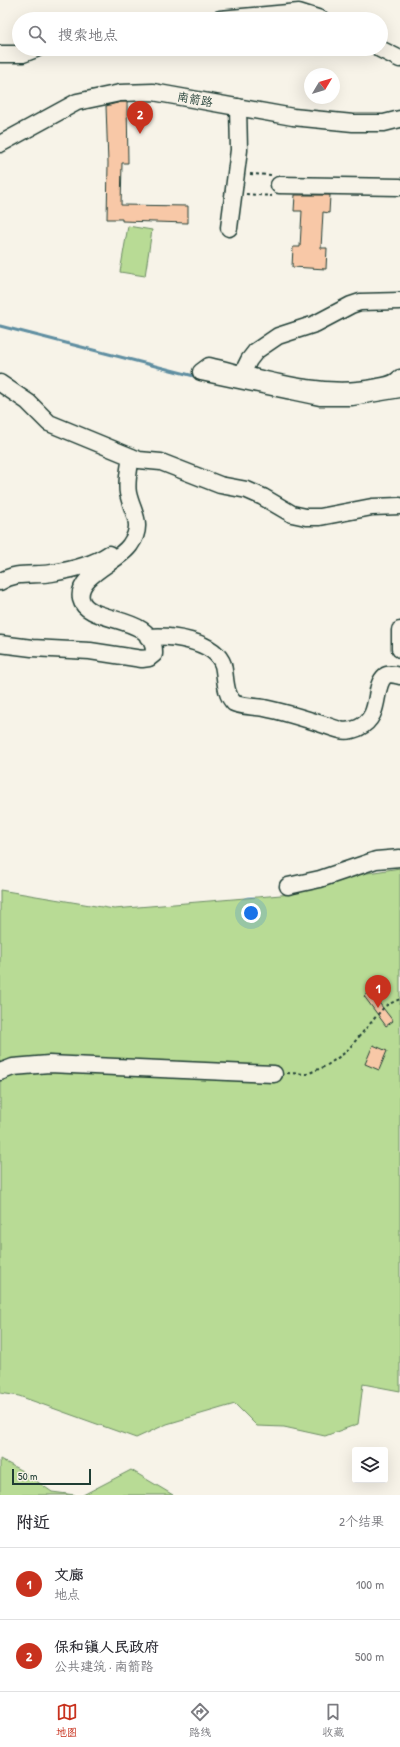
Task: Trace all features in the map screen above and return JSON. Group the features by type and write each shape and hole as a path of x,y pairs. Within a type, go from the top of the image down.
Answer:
{"street":[{"path":"388,53 400,59"},
{"path":"0,54 12,54"},
{"name":"南箭路","path":"0,144 77,102 120,92 153,92 293,117 353,123 384,122 400,119"},
{"path":"229,228 239,150 238,107"},
{"path":"276,185 400,187"},
{"path":"242,374 256,351 278,336 315,324 360,302 400,301"},
{"path":"400,378 395,384 368,389 341,391 321,390 209,366 201,372 320,397 338,398 400,389"},
{"path":"0,383 28,402 49,423 139,460 161,462 220,485 247,490 263,497 292,514 306,517 320,517 372,508 400,506"},
{"path":"0,644 32,648 90,651 142,659 149,658 154,654 154,648 148,637 134,624 93,612 85,607 81,600 82,591 86,582 92,575 123,553 130,546 136,536 138,521 128,494 127,484 131,457"},
{"path":"0,582 16,574 51,573 98,561 120,547 130,546"},
{"path":"400,630 400,649"},
{"path":"148,637 158,636 193,640 207,648 221,662 227,690 232,699 238,704 277,711 343,731 356,728 369,720 385,676 389,674 400,676"},
{"path":"288,886 320,879 376,860 400,858"},
{"path":"0,1072 13,1067 49,1064 274,1074"}],"path":[{"path":"261,175 276,185 262,196"},
{"path":"274,1074 295,1072 307,1074 326,1066 346,1052 385,1006 400,999"}],"green space":[{"path":"128,226 152,230 145,276 120,272"},
{"path":"400,868 400,1391 363,1384 358,1424 325,1436 284,1427 257,1426 235,1404 167,1424 136,1438 19,1396 0,1393 0,890 114,909 293,894 355,875"},
{"path":"0,1459 22,1471 52,1492 75,1495 0,1495"},
{"path":"131,1470 173,1495 83,1495"}],"building":[{"path":"127,102 128,163 122,163 121,205 188,206 188,223 122,221 122,219 107,219 108,163 106,106"},
{"path":"295,195 330,195 329,213 323,212 321,248 327,248 326,269 292,267 293,247 300,247 302,211 294,211"},
{"path":"370,991 393,1021 386,1026 364,996"},
{"path":"373,1045 387,1051 379,1070 365,1064"}],"waterway":[{"path":"0,326 198,377"}],"place":[{"name":"保和镇人民政府","path":"140,134"},
{"name":"文廊","path":"378,1008"}]}
